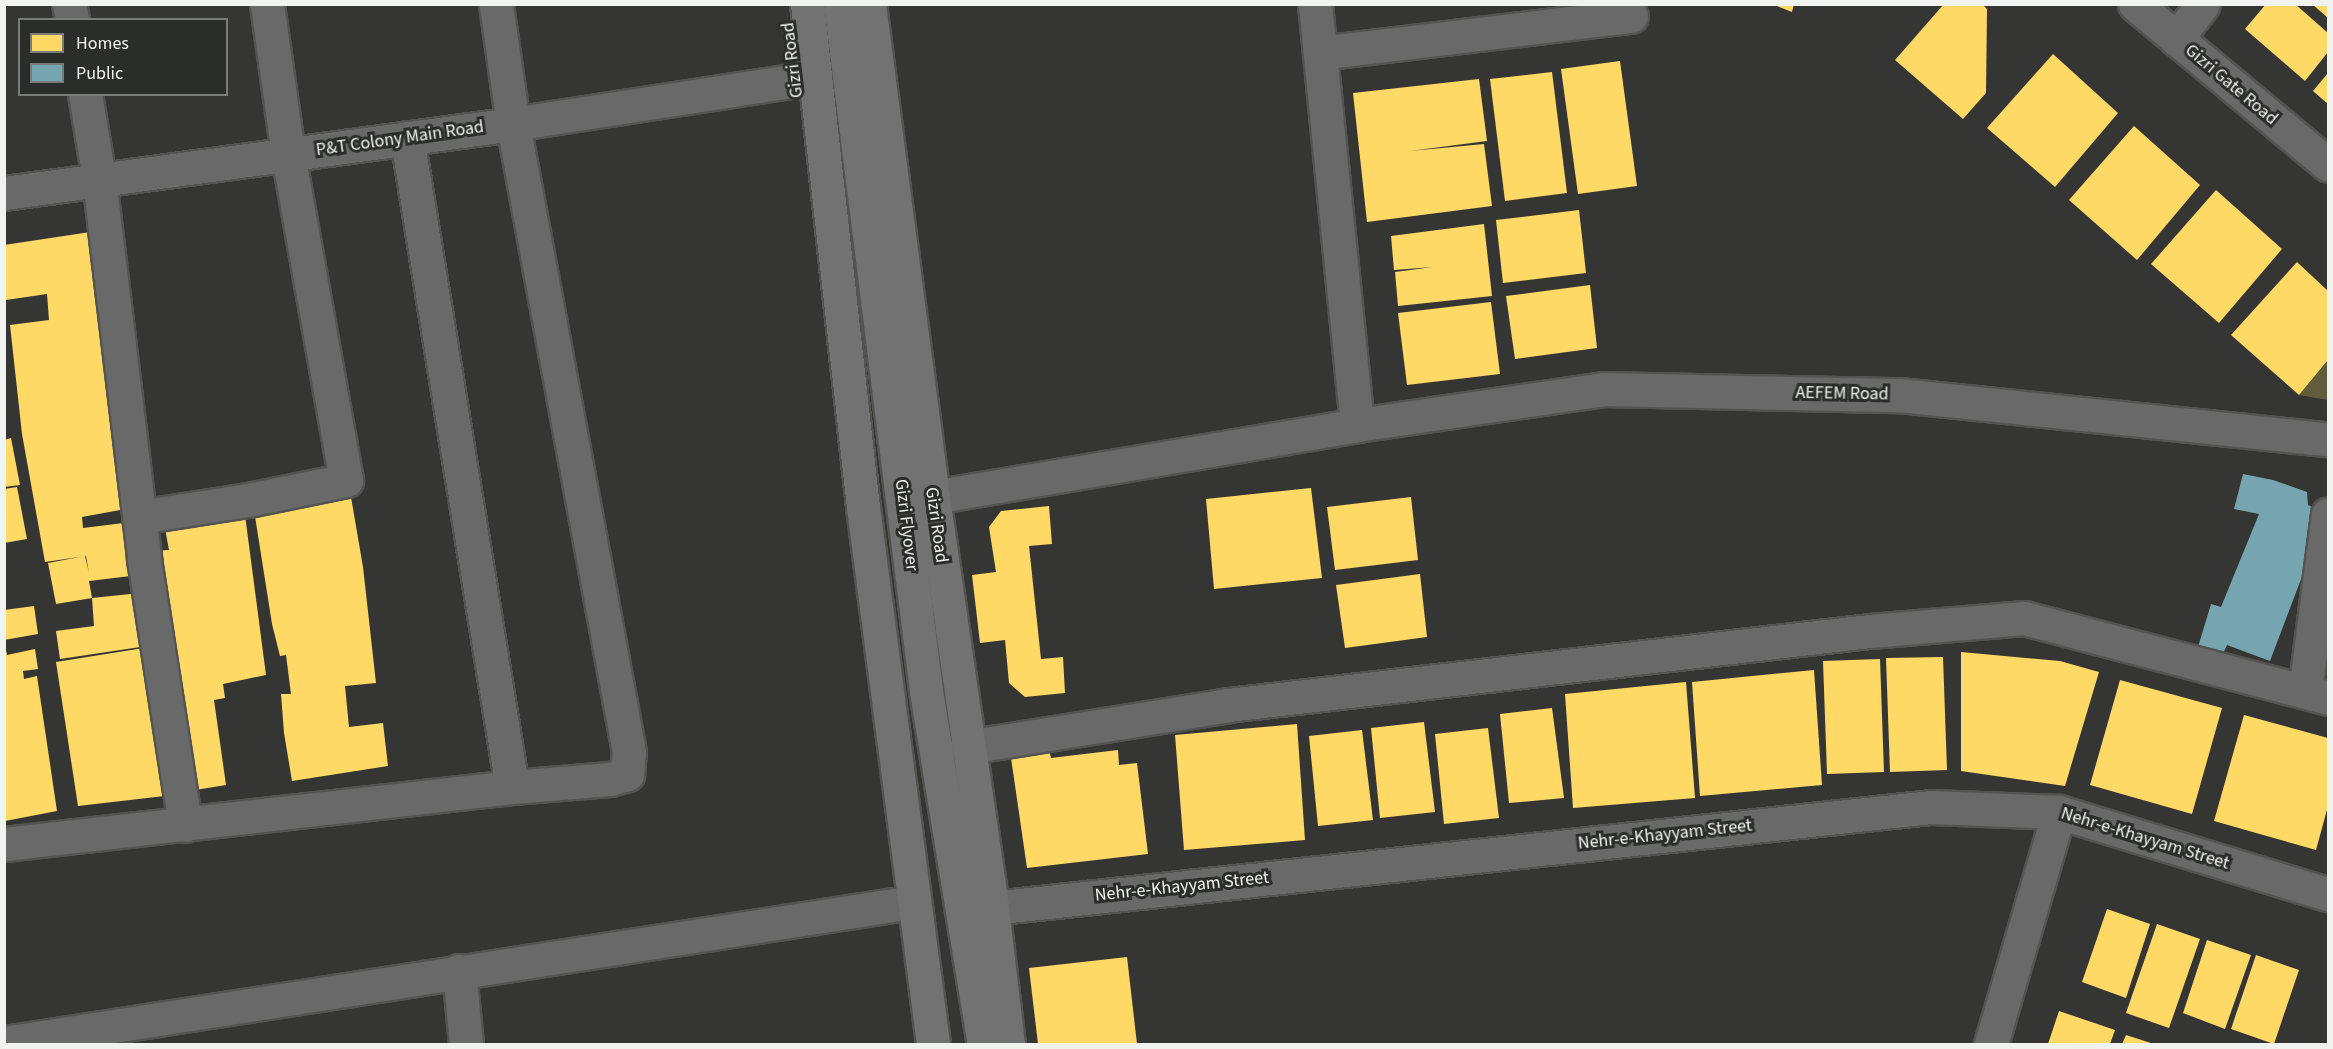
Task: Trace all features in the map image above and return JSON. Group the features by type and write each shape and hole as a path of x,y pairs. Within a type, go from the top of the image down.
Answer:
{"main road":[{"name":"Gizri Road","path":"786,4 878,753 910,1044"},
{"path":"807,4 863,507 933,1044"},
{"name":"Gizri Flyover","path":"840,4 926,691 984,1044"},
{"name":"Gizri Road","path":"868,4 967,747 992,908 1008,1044"}],"street":[{"path":"139,517 248,500 346,480 288,154 267,4"},
{"path":"4,844 512,787 610,779 627,774 629,752 513,123 496,4"},
{"path":"1315,4 1357,425"},
{"name":"Gizri Gate Road","path":"2134,4 2328,165"},
{"path":"2176,39 2203,4"},
{"path":"1320,53 1631,16"},
{"name":"P&T Colony Main Road","path":"4,193 513,123 796,80"},
{"path":"84,96 99,179 139,517 184,825"},
{"path":"406,138 512,787"},
{"name":"AEFEM Road","path":"933,497 1357,425 1603,389 1899,395 2328,439"},
{"path":"967,747 1228,705 1870,631 2024,618 2317,694 2328,513"},
{"name":"Nehr-e-Khayyam Street","path":"992,908 1931,807 2060,812 2328,894"},
{"path":"1991,1044 2060,812"},
{"path":"4,1043 893,905"},
{"path":"459,971 466,1044"}],"shaded area":[{"path":"2328,361 2328,400 2299,395"}],"building: Homes":[{"path":"1772,4 1794,4 1792,12"},
{"path":"1944,4 1982,4 1987,9 1986,93 1963,119 1895,60"},
{"path":"2266,4 2295,4 2328,33 2328,52 2305,81 2245,29"},
{"path":"2312,4 2328,4 2328,18"},
{"path":"2053,54 2118,113 2055,187 1987,128"},
{"path":"1620,61 1637,186 1578,194 1561,69"},
{"path":"1552,72 1567,193 1505,201 1490,79"},
{"path":"2328,73 2328,104 2313,91"},
{"path":"1479,79 1487,141 1410,151 1484,144 1492,206 1367,222 1353,93"},
{"path":"2134,126 2200,185 2137,260 2069,200"},
{"path":"2216,190 2282,249 2219,323 2151,264"},
{"path":"1579,210 1586,273 1503,283 1496,220"},
{"path":"1484,224 1492,296 1398,306 1395,272 1433,267 1394,270 1391,236"},
{"path":"97,231 131,508 82,517 83,528 132,522 139,575 89,581 92,598 56,604 48,563 82,557 45,562 22,434 10,325 49,320 47,294 6,300 4,245"},
{"path":"2297,262 2328,291 2328,360 2299,395 2231,335"},
{"path":"1590,285 1597,348 1515,359 1506,296"},
{"path":"1491,302 1500,374 1407,385 1398,313"},
{"path":"11,438 20,485 4,487 4,440"},
{"path":"17,487 27,539 4,543 4,489"},
{"path":"1311,488 1322,578 1214,589 1206,499"},
{"path":"351,497 363,567 376,683 345,686 349,727 383,723 388,766 292,781 284,733 281,694 291,694 286,655 280,656 272,624 254,510"},
{"path":"1411,497 1418,560 1335,570 1327,507"},
{"path":"1049,506 1052,544 1029,546 1041,659 1063,657 1065,693 1025,697 1009,683 1005,640 980,643 972,575 996,572 989,527 1001,511"},
{"path":"245,515 266,675 223,684 225,698 214,700 226,785 189,791 148,551 169,550 164,523"},
{"path":"1420,574 1427,637 1345,648 1336,585"},
{"path":"140,593 147,646 60,659 56,631 94,626 92,598"},
{"path":"34,606 38,634 4,640 4,610"},
{"path":"5,645 7,655 35,649 38,669 23,671 24,679 37,676 57,811 5,821"},
{"path":"150,647 173,795 78,806 56,662"},
{"path":"1961,652 2060,661 2099,672 2065,786 1961,771"},
{"path":"1943,657 1947,770 1890,772 1886,658"},
{"path":"1880,659 1884,772 1827,774 1823,661"},
{"path":"1814,670 1822,785 1700,796 1692,682"},
{"path":"2120,680 2222,708 2192,814 2090,785"},
{"path":"1686,682 1695,798 1573,808 1565,694"},
{"path":"1552,708 1564,798 1509,803 1500,714"},
{"path":"2244,715 2328,738 2328,806 2316,850 2214,821"},
{"path":"1424,722 1435,812 1380,818 1371,728"},
{"path":"1297,724 1305,840 1184,850 1175,735"},
{"path":"1488,728 1499,818 1444,824 1435,734"},
{"path":"1362,730 1373,820 1318,826 1309,736"},
{"path":"1048,745 1051,758 1118,750 1119,765 1137,763 1148,854 1027,868 1010,751"},
{"path":"2107,909 2150,924 2126,998 2082,982"},
{"path":"2157,924 2200,939 2169,1028 2126,1013"},
{"path":"2207,940 2251,955 2225,1029 2183,1013"},
{"path":"2256,955 2299,970 2274,1044 2231,1029"},
{"path":"1127,957 1137,1044 1038,1044 1029,968"},
{"path":"2059,1011 2115,1030 2110,1044 2048,1044"},
{"path":"2126,1035 2154,1044 2122,1044"}],"building: Public":[{"path":"2243,474 2273,480 2307,492 2308,505 2321,511 2314,545 2270,661 2227,645 2222,656 2198,647 2211,604 2221,607 2259,514 2234,509"}]}
